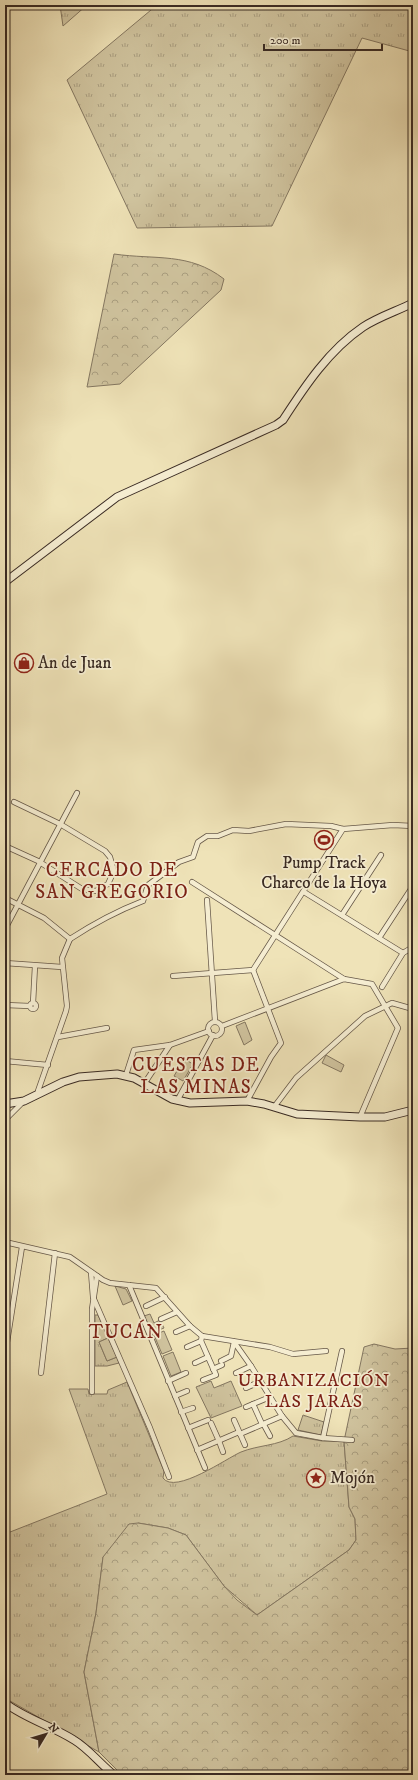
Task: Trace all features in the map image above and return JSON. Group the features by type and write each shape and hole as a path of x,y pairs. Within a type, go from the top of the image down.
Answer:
{"main road":[{"path":"5,582 117,497 273,428 282,420 314,374 355,334 370,323 413,303"},
{"path":"8,1104 24,1101 79,1077 104,1074 126,1075 177,1101 204,1104 247,1101 307,1116 385,1117 413,1110"},
{"path":"5,1703 23,1715 73,1739 92,1753 114,1775"},
{"path":"293,1775 312,1775"}],"street":[{"path":"5,929 76,793"},
{"path":"5,846 40,862 82,889 89,891 103,888 112,878 113,863 106,851 60,824 14,802"},
{"path":"40,1094 38,1091 58,1037 67,1006 62,958 70,939 94,924 102,922 120,910 143,901 148,884 179,862 193,857 198,842 207,836 218,836 233,830 250,831 286,824 331,826 343,829 413,826"},
{"path":"253,970 343,829"},
{"path":"342,915 381,855"},
{"path":"192,882 344,980"},
{"path":"379,938 413,886"},
{"path":"206,891 215,1021"},
{"path":"304,892 404,953"},
{"path":"207,900 213,895"},
{"path":"5,898 44,918 70,939"},
{"path":"382,987 404,953 413,947"},
{"path":"5,963 62,967"},
{"path":"5,1005 32,1004 35,966"},
{"path":"173,976 253,970"},
{"path":"247,1101 271,1057 281,1043 253,970"},
{"path":"335,983 337,979 336,974"},
{"path":"222,1026 344,980 372,984 397,1025 397,1032 360,1117"},
{"path":"274,1107 296,1078 365,1016 392,1003 413,1009"},
{"path":"215,1021 222,1026"},
{"path":"213,1036 209,1031 209,1026 215,1021"},
{"path":"213,1036 218,1036 222,1033 222,1026"},
{"path":"58,1037 107,1028"},
{"path":"126,1075 134,1050 170,1045 209,1031"},
{"path":"177,1101 213,1036"},
{"path":"144,1084 170,1045"},
{"path":"5,1061 48,1065"},
{"path":"5,1120 24,1101"},
{"path":"8,1104 14,1109 12,1112"},
{"path":"5,1242 22,1247 55,1253 70,1258 110,1283 156,1288 201,1338 216,1375 203,1380"},
{"path":"5,1355 22,1247"},
{"path":"41,1373 55,1253"},
{"path":"91,1272 93,1297 92,1392"},
{"path":"97,1276 93,1297 150,1428 169,1477"},
{"path":"129,1285 205,1468"},
{"path":"146,1306 165,1297"},
{"path":"161,1318 177,1312"},
{"path":"176,1332 190,1326"},
{"path":"187,1347 201,1338 270,1347 293,1354 326,1351"},
{"path":"213,1368 231,1356 234,1342"},
{"path":"234,1342 261,1381 282,1416 296,1433 323,1438 352,1440"},
{"path":"323,1438 342,1351"},
{"path":"195,1363 208,1357"},
{"path":"236,1373 251,1366"},
{"path":"168,1380 186,1373"},
{"path":"246,1388 261,1381"},
{"path":"175,1396 187,1391"},
{"path":"246,1408 270,1397"},
{"path":"253,1404 270,1436"},
{"path":"181,1412 193,1408"},
{"path":"197,1450 282,1416"},
{"path":"234,1420 245,1445"},
{"path":"188,1428 210,1421 223,1452"}],"green space":[{"path":"60,5 87,5 63,26"},
{"path":"157,5 413,5 413,52 362,38 272,226 137,228 67,80"},
{"path":"114,254 185,261 211,270 224,279 221,290 120,384 87,387"},
{"path":"245,1022 252,1040 244,1045 236,1026"},
{"path":"326,1055 344,1065 341,1072 322,1063"},
{"path":"184,1059 193,1064 183,1081 174,1076"},
{"path":"115,1286 126,1289 132,1301 123,1305"},
{"path":"150,1314 154,1323 160,1320 164,1328 151,1333 144,1316"},
{"path":"95,1315 98,1315 108,1338 99,1342 107,1361 117,1357 119,1363 107,1366 95,1366"},
{"path":"164,1331 172,1350 162,1354 154,1335"},
{"path":"108,1338 117,1357 107,1361 99,1342"},
{"path":"374,1344 395,1349 413,1348 413,1775 121,1774 99,1752 84,1672 96,1613 103,1557 129,1524 138,1523 168,1528 186,1535 224,1586 237,1600 257,1615 349,1550 356,1540 355,1519 349,1507 344,1441 364,1347"},
{"path":"173,1352 181,1372 171,1376 163,1356"},
{"path":"211,1381 214,1388 231,1381 242,1406 211,1418 196,1387"},
{"path":"127,1382 164,1471 163,1478 169,1482 178,1482 189,1479 241,1452 281,1442 293,1436 322,1441 344,1441 349,1507 355,1519 356,1540 349,1550 257,1615 224,1586 186,1535 168,1528 138,1523 103,1557 96,1613 84,1672 99,1752 5,1698 5,1534 107,1494 69,1389 88,1389 89,1394 107,1394 108,1390"},
{"path":"303,1415 324,1422 321,1435 298,1430"}],"place":[{"name":"An de Juan","path":"24,663"},
{"name":"Pump Track Charco de la Hoya","path":"324,840"},
{"name":"Mojón","path":"316,1478"}],"district":[{"name":"CERCADO DE SAN GREGORIO","path":"112,881"},
{"name":"CUESTAS DE LAS MINAS","path":"196,1076"},
{"name":"TUCÁN","path":"126,1332"},
{"name":"URBANIZACIÓN LAS JARAS","path":"314,1391"}]}
